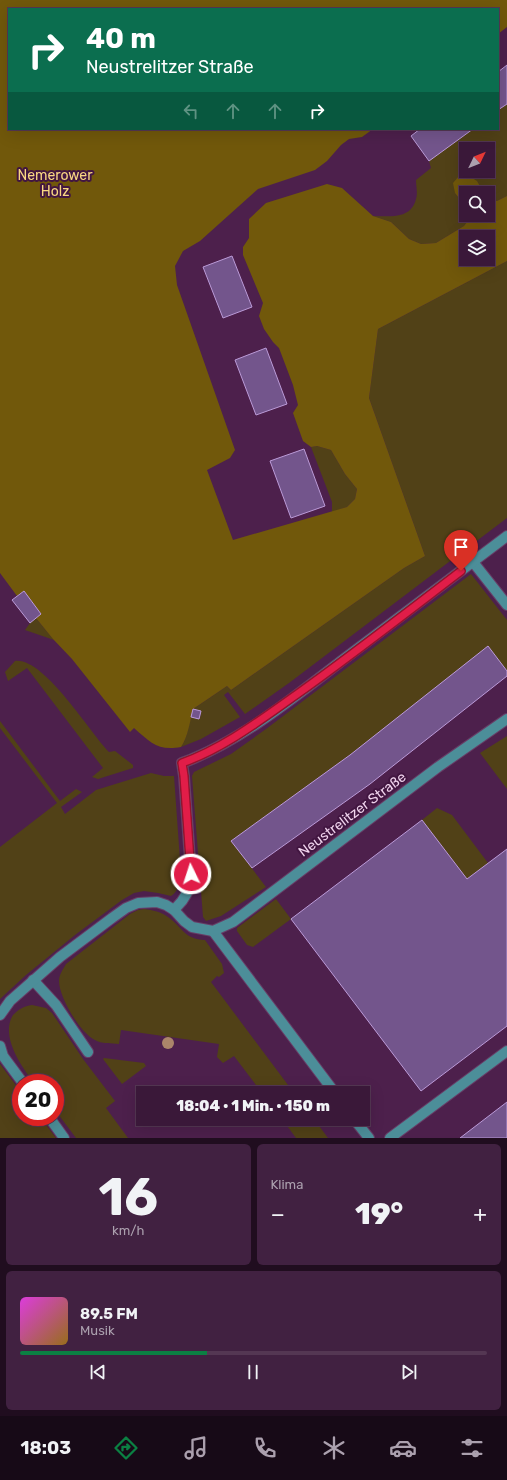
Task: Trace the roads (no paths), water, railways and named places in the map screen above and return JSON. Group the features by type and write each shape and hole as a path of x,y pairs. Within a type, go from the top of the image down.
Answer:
{"lane":[{"path":"174,910 187,893 191,874 182,763 203,755 250,728 314,682 507,536"},
{"path":"473,562 507,605"},
{"name":"Neustrelitzer Straße","path":"213,931 233,922 438,767 507,719"},
{"path":"0,1015 10,1001 60,957 126,908 138,903 152,901 166,905 174,910 192,927 213,931 330,1086"},
{"path":"33,980 56,1005 88,1052"},
{"path":"0,1046 3,1056 16,1074"},
{"path":"390,1138 507,1052"},
{"path":"55,1126 64,1138"},
{"path":"360,1126 369,1138"}],"park label":[{"name":"Nemerower Holz","path":"55,184"}]}
